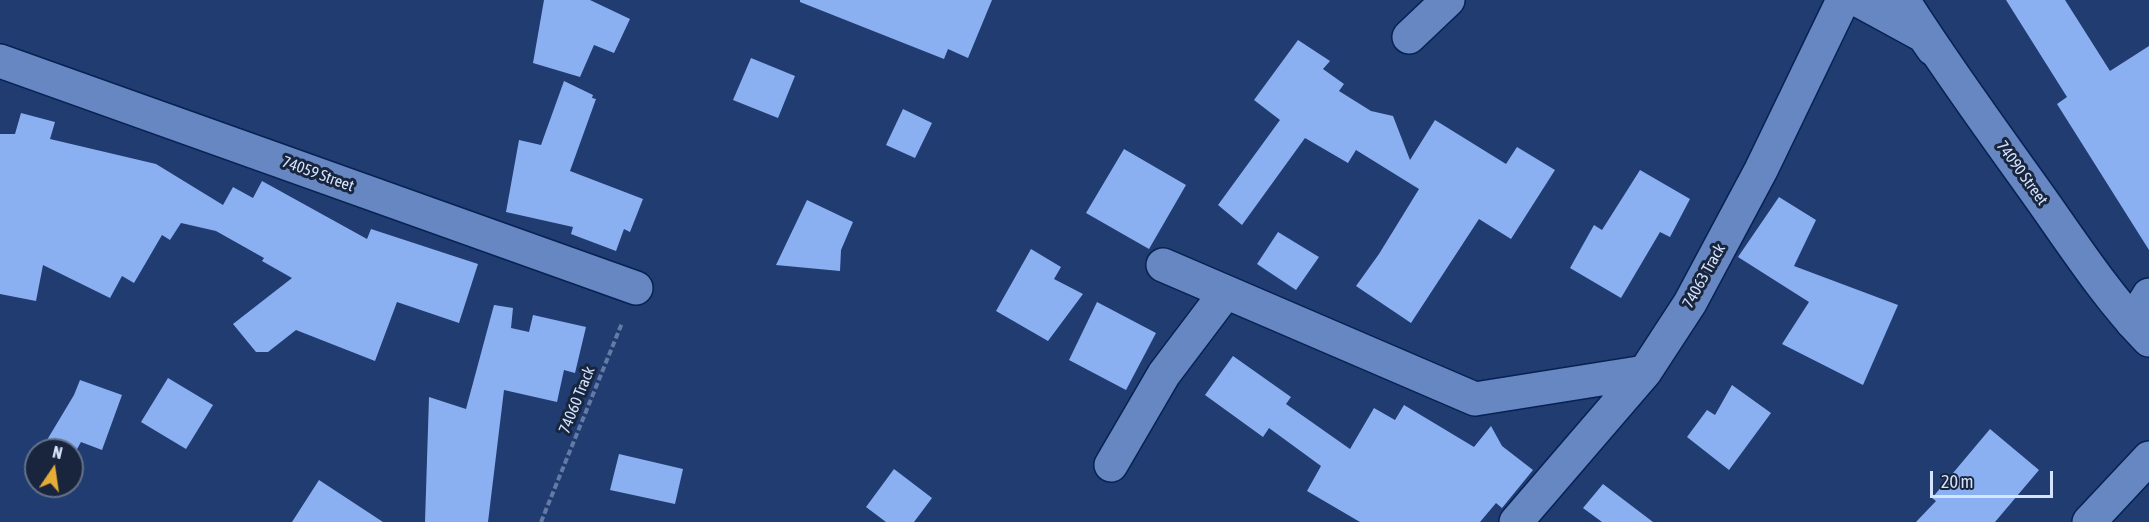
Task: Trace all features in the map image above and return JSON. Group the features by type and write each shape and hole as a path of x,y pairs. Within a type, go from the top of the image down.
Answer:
{"street":[{"path":"1409,37 1448,0"},
{"name":"74063 Track","path":"1516,522 1645,372 1690,303 1755,181 1843,0"},
{"path":"1858,0 1924,36 1942,62"},
{"name":"74090 Street","path":"1903,0 1942,62 2077,250 2140,331"},
{"name":"74059 Street","path":"0,61 636,288"},
{"path":"1163,264 1475,399 1645,372"},
{"path":"1112,465 1164,374 1226,292"},
{"path":"2140,331 2149,295"},
{"path":"2089,522 2149,458"}],"path":[{"name":"74060 Track","path":"541,522 636,288"}],"building":[{"path":"544,0 590,0 630,19 614,53 594,45 580,77 533,63"},
{"path":"800,0 992,0 968,58 948,49 944,59 800,2"},
{"path":"2006,0 2065,0 2110,71 2149,46 2149,250 2057,104 2067,97"},
{"path":"1298,40 1330,61 1323,69 1344,84 1339,91 1371,111 1393,116 1410,160 1435,120 1506,164 1517,147 1555,170 1511,239 1479,219 1411,323 1356,286 1379,254 1419,189 1356,150 1348,163 1305,138 1242,225 1218,205 1280,120 1254,100"},
{"path":"751,58 795,76 778,118 733,100"},
{"path":"564,81 593,95 592,98 596,99 570,171 643,199 630,232 624,229 616,251 571,234 573,227 506,212 519,140 541,145"},
{"path":"903,109 932,123 915,158 886,145"},
{"path":"21,113 55,122 50,139 156,164 223,205 233,187 253,198 262,181 367,239 371,229 478,264 459,323 397,302 375,361 296,330 268,352 256,352 233,324 292,278 262,261 264,258 216,231 181,223 170,240 162,235 134,283 122,276 110,298 43,265 36,301 0,294 0,134 15,134"},
{"path":"1124,149 1186,185 1149,249 1086,213"},
{"path":"1640,170 1690,199 1670,237 1660,232 1621,298 1570,268 1594,225 1602,230"},
{"path":"1779,197 1816,220 1794,266 1898,305 1863,385 1782,344 1809,302 1738,257"},
{"path":"807,200 853,222 841,250 840,271 776,265"},
{"path":"1278,232 1319,257 1296,290 1257,264"},
{"path":"1031,249 1061,267 1054,279 1083,294 1048,341 996,311"},
{"path":"1097,302 1156,333 1126,390 1069,360"},
{"path":"494,305 513,308 511,328 529,332 533,315 586,327 575,373 564,370 557,402 504,390 488,522 425,522 429,397 466,409"},
{"path":"1233,356 1291,397 1286,404 1350,449 1374,408 1395,420 1404,405 1474,447 1491,426 1502,446 1533,470 1502,508 1496,503 1480,522 1360,522 1307,491 1321,466 1269,428 1263,437 1205,395"},
{"path":"168,378 213,405 186,449 141,422"},
{"path":"80,380 122,395 102,450 84,443 84,438 48,438 74,395"},
{"path":"1732,385 1771,413 1729,470 1687,437 1707,410 1715,415"},
{"path":"1990,429 2039,470 1995,522 1916,522 1936,501 1932,498"},
{"path":"619,454 683,469 675,504 610,490"},
{"path":"894,469 932,498 914,522 886,522 866,507"},
{"path":"319,480 383,522 292,522"},
{"path":"1603,484 1653,522 1602,522 1583,508"}]}
